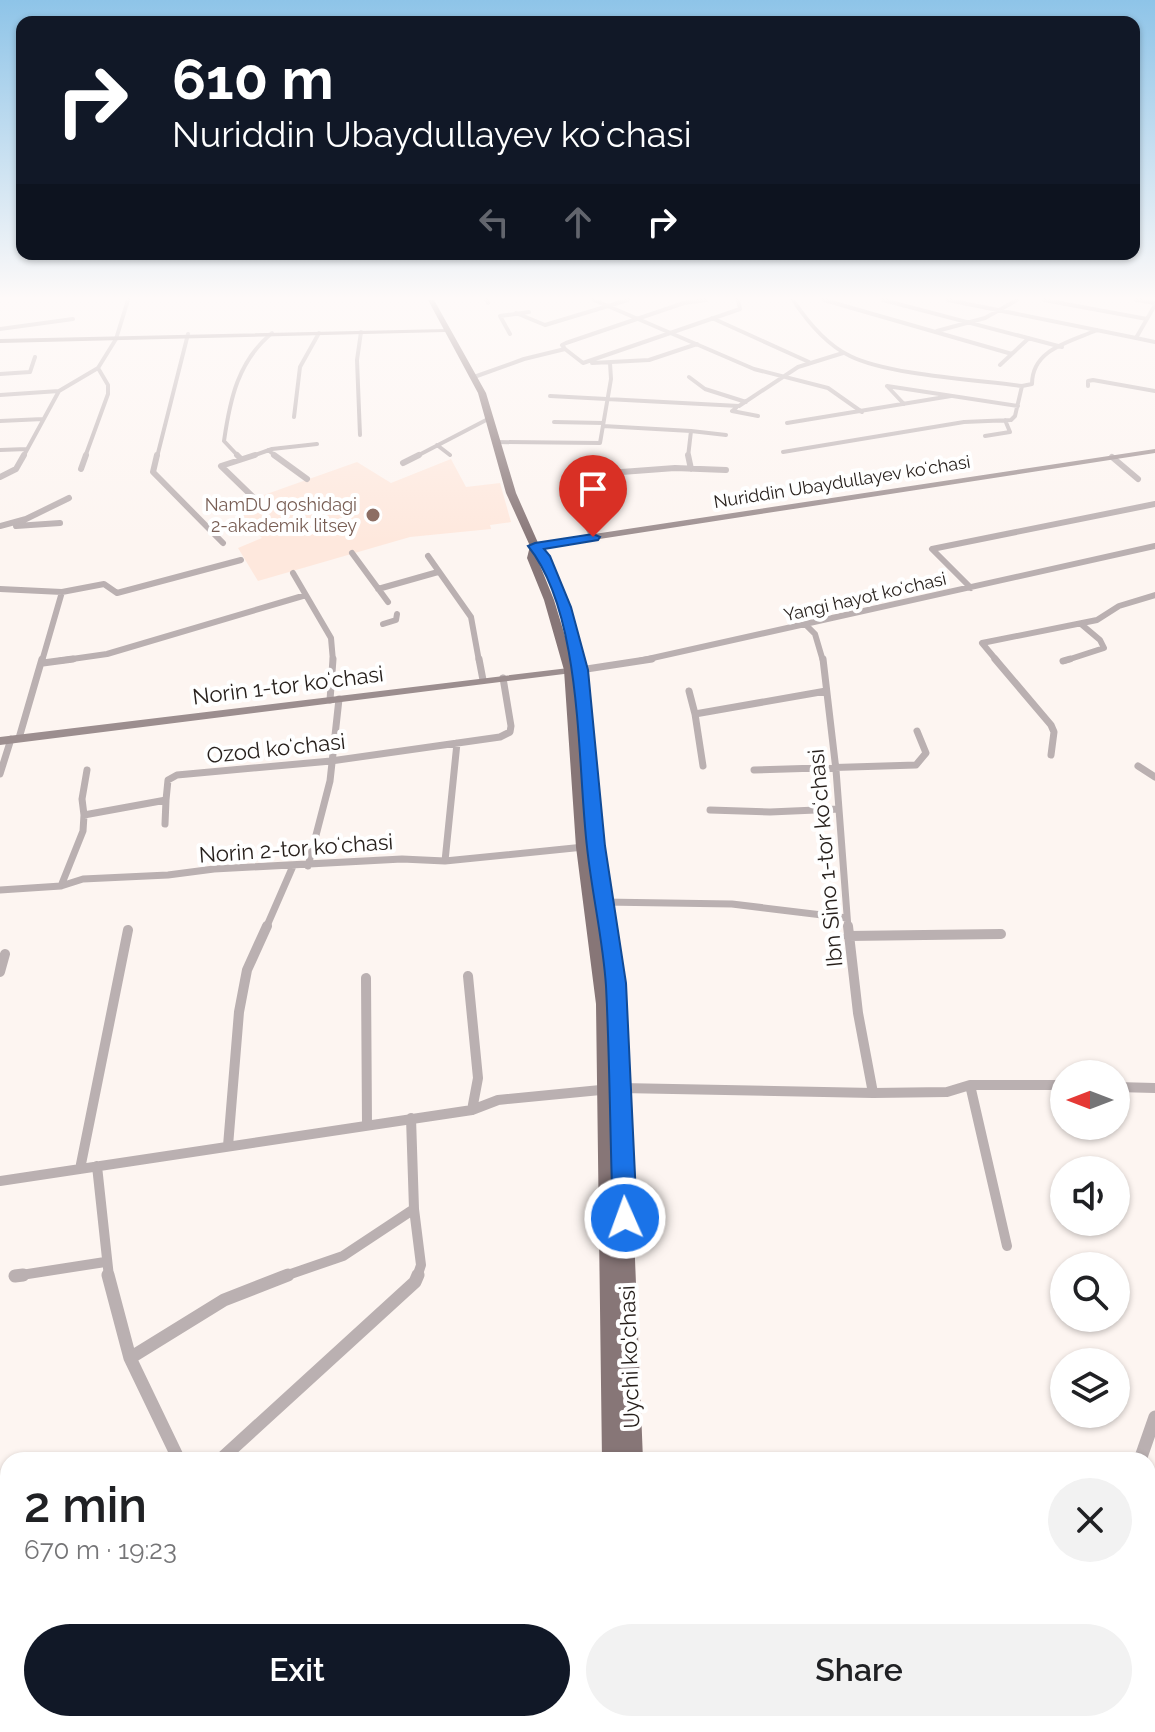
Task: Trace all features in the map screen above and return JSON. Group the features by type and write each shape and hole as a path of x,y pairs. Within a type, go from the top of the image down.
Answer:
{"main road":[{"name":"Uychi ko'chasi","path":"475,381 490,418 511,493 535,546 532,558 575,670 596,902 616,983 613,1452"},
{"name":"Nuriddin Ubaydullayev koʻchasi","path":"535,546 1155,451"},
{"name":"Norin 1-tor koʻchasi","path":"10,739 575,670"},
{"name":"Uychi ko'chasi","path":"614,1089 632,1452"}],"street":[{"path":"0,395 59,391 76,381"},
{"path":"81,469 108,394 106,381"},
{"path":"176,381 153,472 223,543"},
{"path":"236,381 224,441 241,459"},
{"path":"294,417 298,381"},
{"path":"358,381 360,435"},
{"path":"495,442 598,443 609,381"},
{"path":"694,381 705,389 747,403"},
{"path":"758,416 732,411 781,381"},
{"path":"804,381 833,390 862,412"},
{"path":"889,381 888,390 904,404"},
{"path":"985,381 1022,386 1032,384 1032,381"},
{"path":"1088,386 1089,381"},
{"path":"1098,381 1155,391"},
{"path":"887,386 1018,406"},
{"path":"783,452 964,422 1014,418 1022,386"},
{"path":"0,477 16,469 59,391"},
{"path":"550,396 739,406"},
{"path":"787,423 951,396"},
{"path":"403,463 490,418"},
{"path":"0,421 43,419"},
{"path":"985,436 1010,432 1005,420"},
{"path":"554,422 726,435"},
{"path":"691,431 688,446 691,469"},
{"path":"253,497 221,467 268,450 317,444"},
{"path":"437,445 450,455"},
{"path":"0,450 27,449"},
{"path":"268,450 307,479"},
{"path":"1112,457 1138,479"},
{"path":"593,537 580,512 570,504 567,477 619,472 726,470"},
{"path":"619,472 624,493"},
{"path":"15,526 29,516 69,498"},
{"path":"971,588 932,549 1155,504"},
{"path":"0,526 60,523"},
{"name":"Yangi hayot koʻchasi","path":"575,670 670,656 1155,546"},
{"path":"352,553 388,602"},
{"path":"428,556 471,617 483,680"},
{"path":"0,589 62,592 104,584 110,586 110,591 123,592 241,560"},
{"path":"378,589 438,572"},
{"path":"293,573 333,644 330,781 308,866"},
{"path":"0,774 10,739 43,663 62,592"},
{"path":"43,663 107,654 306,595"},
{"path":"1051,755 1053,728 982,643 1081,624 1104,617 1119,606 1155,595"},
{"path":"383,624 396,620 397,614"},
{"name":"Ibn Sino 1-tor koʻchasi","path":"805,624 815,634 822,649 839,809 848,936 861,1039 873,1093"},
{"path":"1063,661 1104,648 1100,640 1081,624"},
{"name":"Ozod koʻchasi","path":"166,800 167,783 174,776 331,761 500,737 510,732 503,678"},
{"path":"689,691 703,766"},
{"path":"695,714 826,691"},
{"path":"754,770 916,765 926,753 917,731"},
{"path":"445,861 457,743"},
{"path":"1138,766 1155,777"},
{"path":"61,886 83,831 82,799 87,770"},
{"path":"84,815 166,800 165,824"},
{"path":"710,810 770,812 839,809"},
{"name":"Norin 2-tor koʻchasi","path":"0,890 61,886 83,879 402,859 445,861 590,847"},
{"path":"228,1146 240,1004 247,970 293,866"},
{"path":"596,902 732,904 847,918"},
{"path":"80,1169 128,930"},
{"path":"848,936 1001,934"},
{"path":"0,972 5,954"},
{"path":"468,976 478,1078 472,1110"},
{"path":"366,978 367,1124"},
{"path":"0,1181 472,1110 498,1100 614,1089 873,1093 947,1092 970,1085 1050,1085"},
{"path":"970,1085 1007,1246"},
{"path":"1130,1087 1155,1088"},
{"path":"229,1452 415,1282 421,1265 414,1209 411,1118"},
{"path":"97,1166 105,1262 130,1358 175,1452"},
{"path":"130,1358 224,1300 257,1285 343,1256 414,1209"},
{"path":"15,1276 105,1262"},
{"path":"1143,1452 1155,1419"}],"shaded area":[{"name":"NamDU qoshidagi 2-akademik litsey","path":"451,459 466,487 500,483 511,522 490,525 491,529 410,537 258,581 238,548 262,538 230,507 357,462 391,483"}],"place":[{"name":"NamDU qoshidagi 2-akademik litsey","path":"373,515"}],"route":[{"path":"593,537 535,546 544,556 564,607 580,670 596,846 616,983 625,1218"}]}
